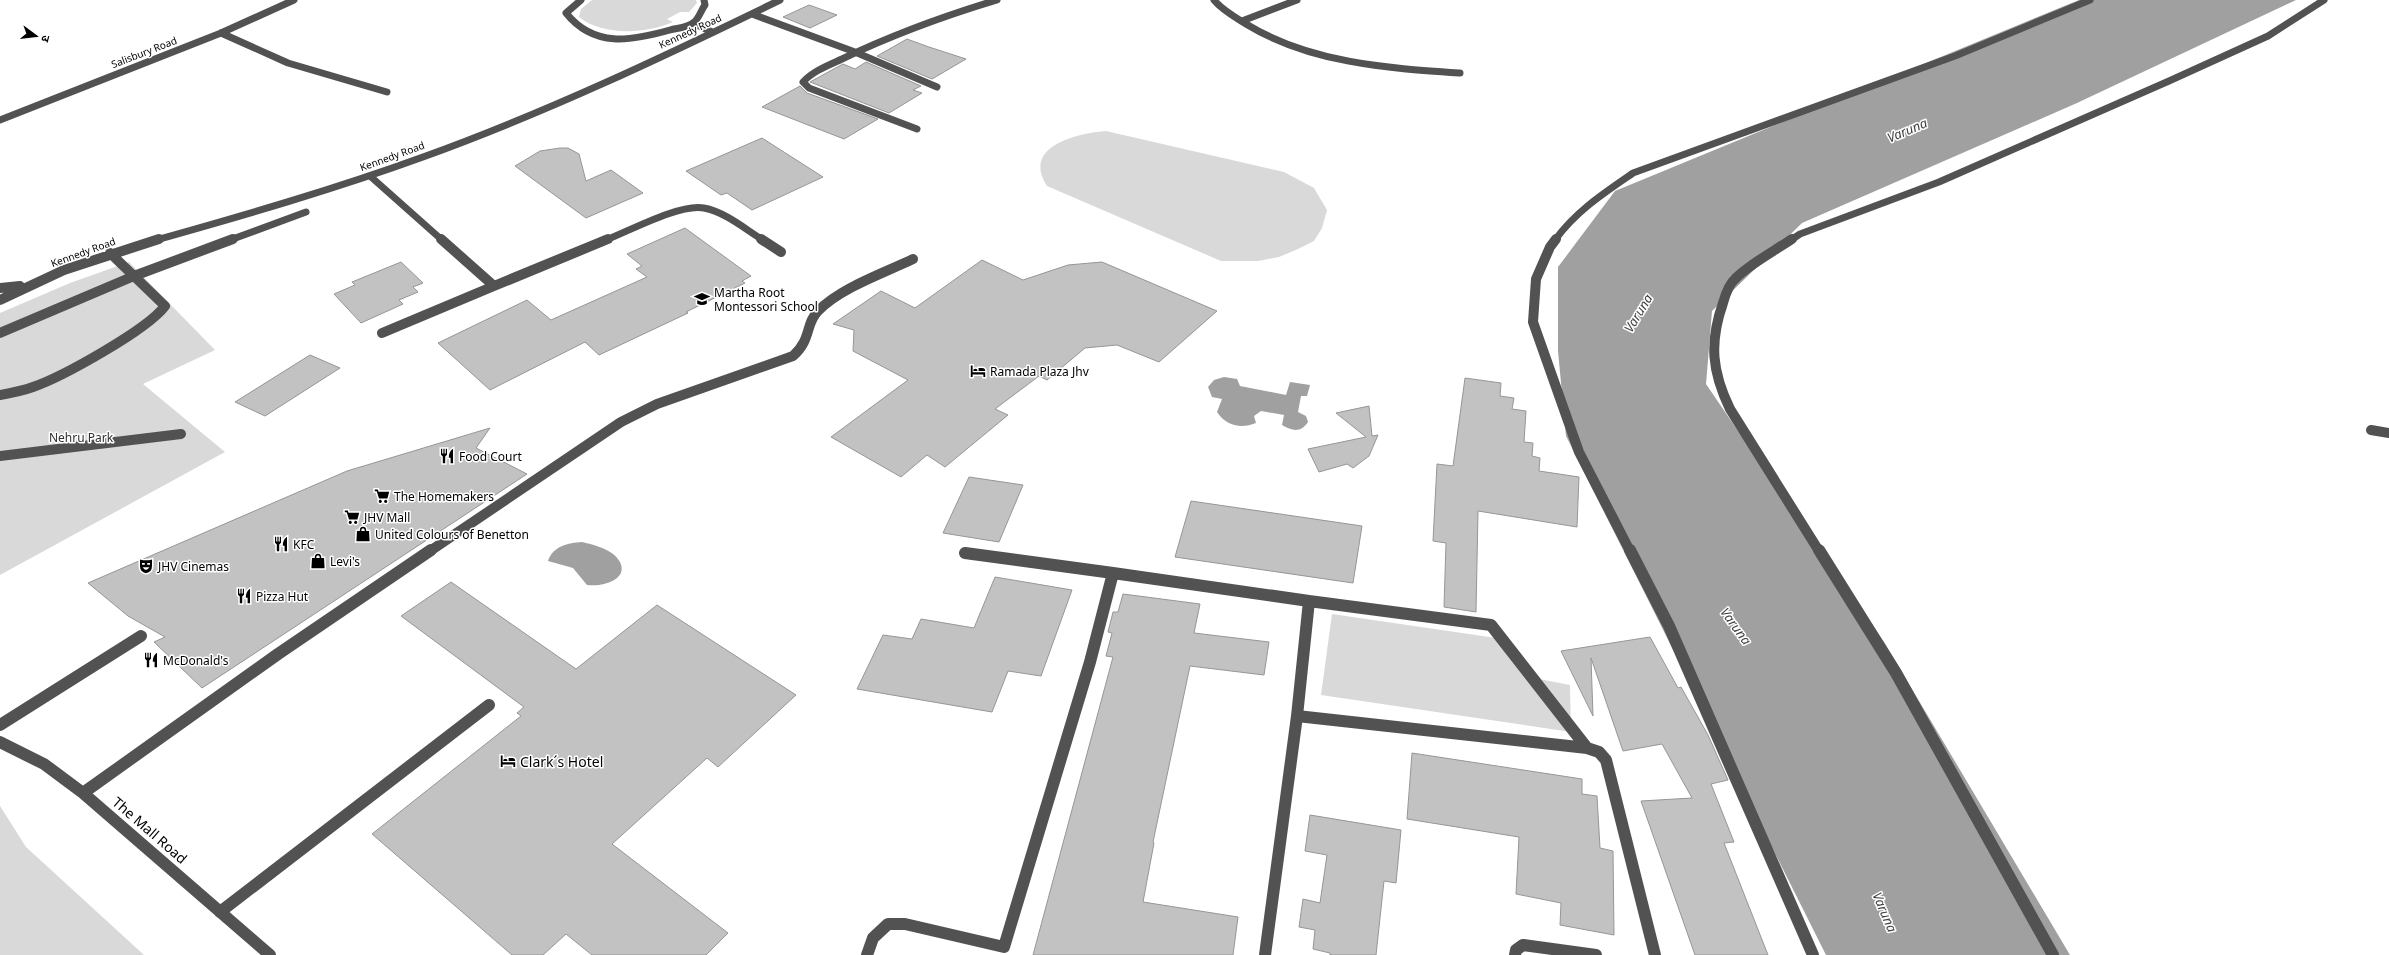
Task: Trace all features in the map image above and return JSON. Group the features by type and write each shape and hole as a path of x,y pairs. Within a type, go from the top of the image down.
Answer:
{"street":[{"name":"Salisbury Road","path":"0,120 221,33 294,0"},
{"path":"581,0 566,13 573,25 590,35 614,39 645,38 693,23 705,5 704,0"},
{"name":"Kennedy Road","path":"0,300 25,286 110,253 370,176 480,135 612,80 780,0"},
{"path":"917,129 805,85 803,82 806,78 855,52 928,22 996,0"},
{"path":"1214,0 1253,29 1280,43 1356,63 1384,68 1460,73"},
{"path":"1242,21 1297,0"},
{"path":"1813,955 1668,626 1580,452 1533,322 1536,279 1550,247 1567,224 1593,200 1633,173 1955,56 2090,0"},
{"path":"2053,955 1896,673 1730,409 1716,377 1714,360 1714,346 1720,314 1727,291 1734,279 1800,234 1939,182 2169,81 2268,36 2324,0"},
{"path":"752,14 855,52 937,87"},
{"path":"693,23 712,32"},
{"path":"221,33 288,63 386,92"},
{"path":"370,176 494,286"},
{"path":"382,333 682,209 694,206 707,208 720,214 781,252"},
{"path":"0,333 134,276 306,212"},
{"path":"0,395 16,393 34,387 155,319 164,311 165,306 110,253"},
{"path":"83,793 278,654 590,442 657,404 793,356 804,347 812,320 821,308 914,259"},
{"path":"0,288 25,286"},
{"path":"2371,430 2389,433"},
{"path":"0,456 181,434"},
{"path":"965,553 1491,625 1587,748"},
{"path":"867,955 873,938 888,924 905,924 1003,951 1090,662 1113,573"},
{"path":"1265,955 1297,716 1309,601"},
{"path":"0,725 141,636"},
{"path":"220,912 489,705"},
{"path":"1297,716 1587,748 1599,752 1606,760 1655,955"},
{"name":"The Mall Road","path":"0,742 44,764 83,793 270,955"},
{"path":"1515,955 1516,950 1523,945 1596,955"}],"green space":[{"path":"592,0 696,0 697,3 689,12 680,12 667,19 673,22 650,29 624,31 600,27 579,17 581,9"},
{"path":"1106,131 1284,172 1314,188 1327,210 1322,228 1314,241 1279,257 1258,261 1221,261 1047,186 1041,172 1041,161 1047,152 1056,144 1068,139 1094,132"},
{"name":"Nehru Park","path":"129,262 215,350 143,384 225,452 0,575 0,313 70,283"},
{"path":"1332,614 1503,639 1539,679 1570,685 1571,732 1321,695"},
{"path":"0,806 26,847 144,955 0,955"}],"water":[{"name":"Varuna","path":"2079,0 2296,0 2077,103 1802,223 1712,311 1706,384 1808,534 1884,642 2070,955 1826,955 1566,436 1558,351 1558,267 1615,191"},
{"path":"1224,377 1237,379 1240,386 1286,395 1290,382 1310,385 1307,396 1301,396 1298,412 1306,416 1308,422 1302,428 1293,430 1282,425 1284,415 1261,411 1254,416 1256,423 1239,426 1229,423 1217,412 1222,399 1212,397 1208,387 1214,380"},
{"path":"582,542 603,548 617,558 622,569 617,578 605,584 587,585 573,568 548,561 553,552 562,546"}],"building":[{"path":"809,5 837,15 810,28 783,17"},
{"path":"907,39 966,59 932,79 877,56"},
{"path":"866,62 921,86 913,90 922,93 889,113 810,82 843,64 855,69"},
{"path":"800,86 807,93 878,119 844,139 762,107"},
{"path":"762,138 823,177 752,210 727,193 721,195 686,171"},
{"path":"568,148 579,154 586,181 611,170 643,193 586,218 515,166 540,151"},
{"path":"685,228 751,276 742,281 745,283 686,312 688,313 599,355 585,342 490,390 438,343 527,300 551,320 647,277 636,269 642,266 627,254"},
{"name":"Ramada Plaza Jhv","path":"982,260 1023,280 1068,265 1102,262 1217,311 1159,362 1117,345 1085,348 1047,380 1039,376 995,409 1008,415 945,467 927,455 901,477 831,437 908,380 853,351 854,330 833,324 881,291 915,308"},
{"path":"401,262 423,283 413,287 418,292 399,300 403,304 361,323 334,294 355,285 352,282"},
{"path":"310,355 340,368 265,416 235,402"},
{"path":"1465,378 1501,383 1500,396 1514,398 1512,409 1526,411 1524,442 1533,443 1532,456 1540,458 1539,471 1579,477 1577,527 1478,511 1476,612 1444,607 1446,543 1433,541 1437,464 1453,466"},
{"path":"1369,406 1372,436 1378,435 1369,456 1353,468 1347,464 1319,472 1308,449 1366,437 1336,413"},
{"name":"JHV Mall","path":"490,428 476,448 527,474 202,688 154,642 165,637 128,616 88,583 347,471"},
{"path":"969,477 1023,485 999,542 943,533"},
{"path":"1191,501 1362,526 1353,583 1175,557"},
{"path":"995,577 1072,590 1041,676 1008,671 992,712 857,689 883,635 912,639 921,619 974,628"},
{"path":"451,582 576,669 657,605 796,695 718,767 707,758 612,844 728,933 706,955 592,955 566,934 543,955 512,955 372,834 521,716 517,713 524,707 401,616"},
{"path":"1123,594 1200,604 1194,633 1269,642 1264,675 1190,666 1153,842 1143,902 1238,917 1233,955 1033,955 1113,657 1106,656 1112,633 1108,632 1113,612 1118,612"},
{"path":"1650,637 1678,688 1681,687 1708,735 1728,780 1711,784 1734,842 1724,843 1768,955 1695,955 1641,801 1692,798 1662,744 1623,751 1591,658 1593,716 1561,651"},
{"path":"1412,753 1582,779 1582,794 1597,796 1600,848 1613,851 1614,935 1560,925 1561,903 1516,894 1519,837 1407,819"},
{"path":"1310,815 1401,830 1396,883 1384,881 1376,955 1330,955 1330,953 1313,949 1315,930 1299,927 1303,899 1320,903 1327,855 1305,851"}],"place":[{"name":"Martha Root Montessori School","path":"702,299"},
{"name":"Ramada Plaza Jhv","path":"978,371"},
{"name":"Food Court","path":"447,456"},
{"name":"The Homemakers","path":"382,496"},
{"name":"JHV Mall","path":"352,517"},
{"name":"United Colours of Benetton","path":"363,534"},
{"name":"KFC","path":"281,544"},
{"name":"Levi's","path":"318,561"},
{"name":"JHV Cinemas","path":"146,566"},
{"name":"Pizza Hut","path":"244,596"},
{"name":"McDonald's","path":"151,660"},
{"name":"Clark´s Hotel","path":"508,761"}]}
